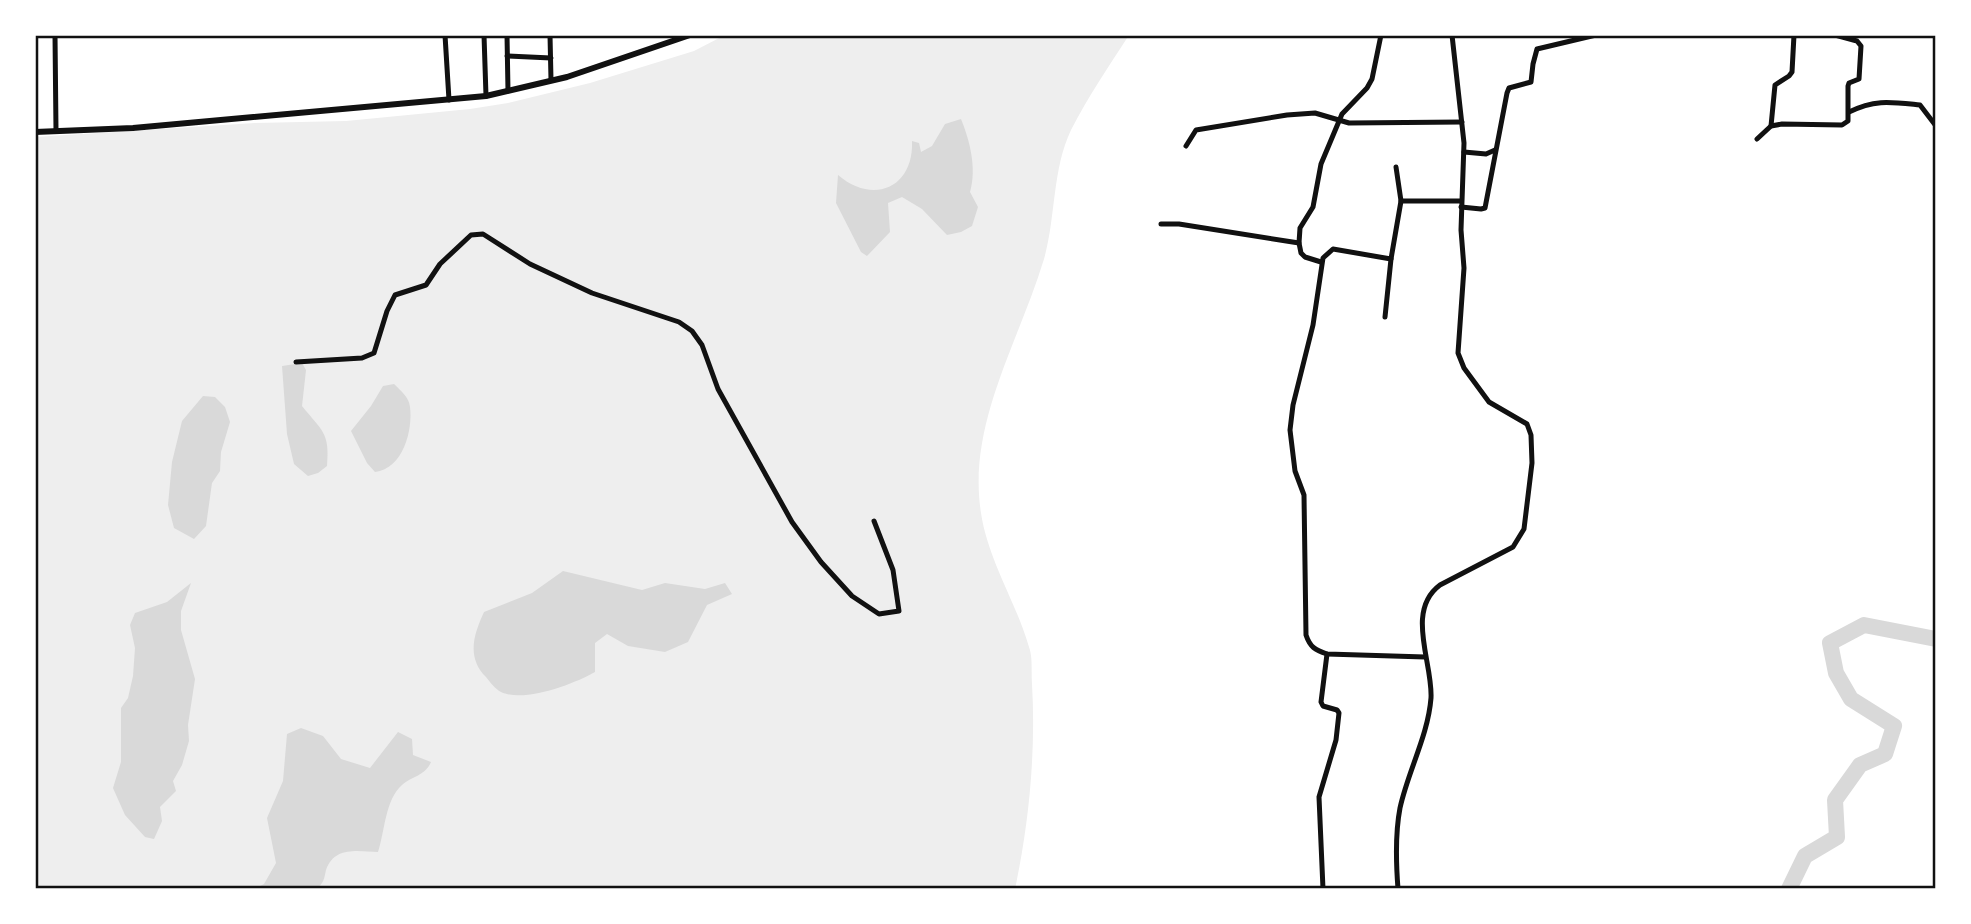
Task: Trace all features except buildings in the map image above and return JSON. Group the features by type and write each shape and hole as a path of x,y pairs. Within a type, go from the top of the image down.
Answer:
{"street":[{"path":"55,35 56,131"},
{"path":"445,35 449,100"},
{"path":"484,35 486,96"},
{"path":"507,35 508,91"},
{"path":"550,35 551,80"},
{"path":"35,132 133,128 486,96 551,80 691,35"},
{"path":"1321,262 1302,255 1299,243 1300,228 1314,201 1321,164 1339,120 1345,108 1367,88 1372,79 1381,35"},
{"path":"1398,889 1397,836 1401,807 1431,696 1425,657 1424,609 1430,592 1513,547 1524,529 1532,463 1531,435 1527,424 1493,406 1460,362 1458,354 1464,268 1461,204 1464,152 1452,35"},
{"path":"1401,201 1485,208 1509,88 1531,82 1537,49 1596,35"},
{"path":"1771,126 1775,85 1791,72 1794,35"},
{"path":"1757,139 1771,126 1842,125 1848,121 1848,86 1858,79 1861,46 1857,41 1835,35"},
{"path":"507,56 551,58"},
{"path":"1849,112 1867,103 1920,105 1936,126"},
{"path":"1186,146 1193,132 1200,129 1287,115 1315,113 1359,123 1462,122"},
{"path":"1464,152 1486,154 1495,150"},
{"path":"1385,317 1401,201 1396,166"},
{"path":"1161,224 1299,243"},
{"path":"296,362 362,358 374,353 395,295 426,285 440,264 471,235 483,234 530,264 592,293 679,322 692,331 702,345 718,388 731,413 792,522 813,552 852,596 879,614 899,611 893,570 873,521"},
{"path":"1391,259 1333,249 1324,255 1321,262 1313,325 1293,405 1290,430 1295,471 1304,495 1306,635 1314,649 1327,654 1425,657"},
{"path":"1323,889 1319,797 1336,740 1339,713 1323,706 1321,702 1327,654"}],"shaded area":[{"path":"725,35 1129,35 1084,106 1065,145 1044,259 998,384 981,447 981,513 990,547 1023,630 1031,660 1033,735 1030,787 1015,889 35,889 35,137 255,123 346,121 470,109 508,103 590,83 694,51"},
{"path":"961,119 972,155 970,192 978,207 972,226 947,235 922,209 902,197 888,203 890,232 867,256 861,252 836,203 838,175 865,189 889,187 899,180 906,170 911,157 912,141 919,143 921,152 932,146 945,124"},
{"path":"302,363 306,370 302,406 323,433 327,446 327,466 308,476 294,464 287,434 282,366"},
{"path":"394,384 409,403 411,416 408,437 393,464 375,472 367,463 351,431 383,386"},
{"path":"203,396 215,397 225,407 230,422 221,452 220,471 212,483 206,526 194,539 174,528 168,505 172,462 182,421"},
{"path":"563,571 642,590 665,583 705,589 725,583 732,594 707,605 688,642 665,652 628,646 607,634 595,643 595,672 562,687 535,694 511,695 501,692 480,669 474,653 475,637 484,612 532,593"},
{"path":"191,583 181,611 181,630 195,679 188,725 189,741 182,765 173,781 176,791 160,807 162,821 154,839 145,837 125,815 113,788 121,762 121,708 128,698 133,676 135,648 130,625 135,613 167,602"},
{"path":"301,728 323,736 341,759 370,768 398,732 412,739 413,755 431,762 425,770 396,791 389,807 378,852 341,853 330,862 322,883 316,889 254,889 264,884 276,863 267,818 283,781 287,734"}],"waterway":[{"path":"1789,889 1805,856 1837,837 1835,800 1860,765 1885,754 1894,726 1851,699 1836,673 1830,643 1864,625 1936,639"}]}
